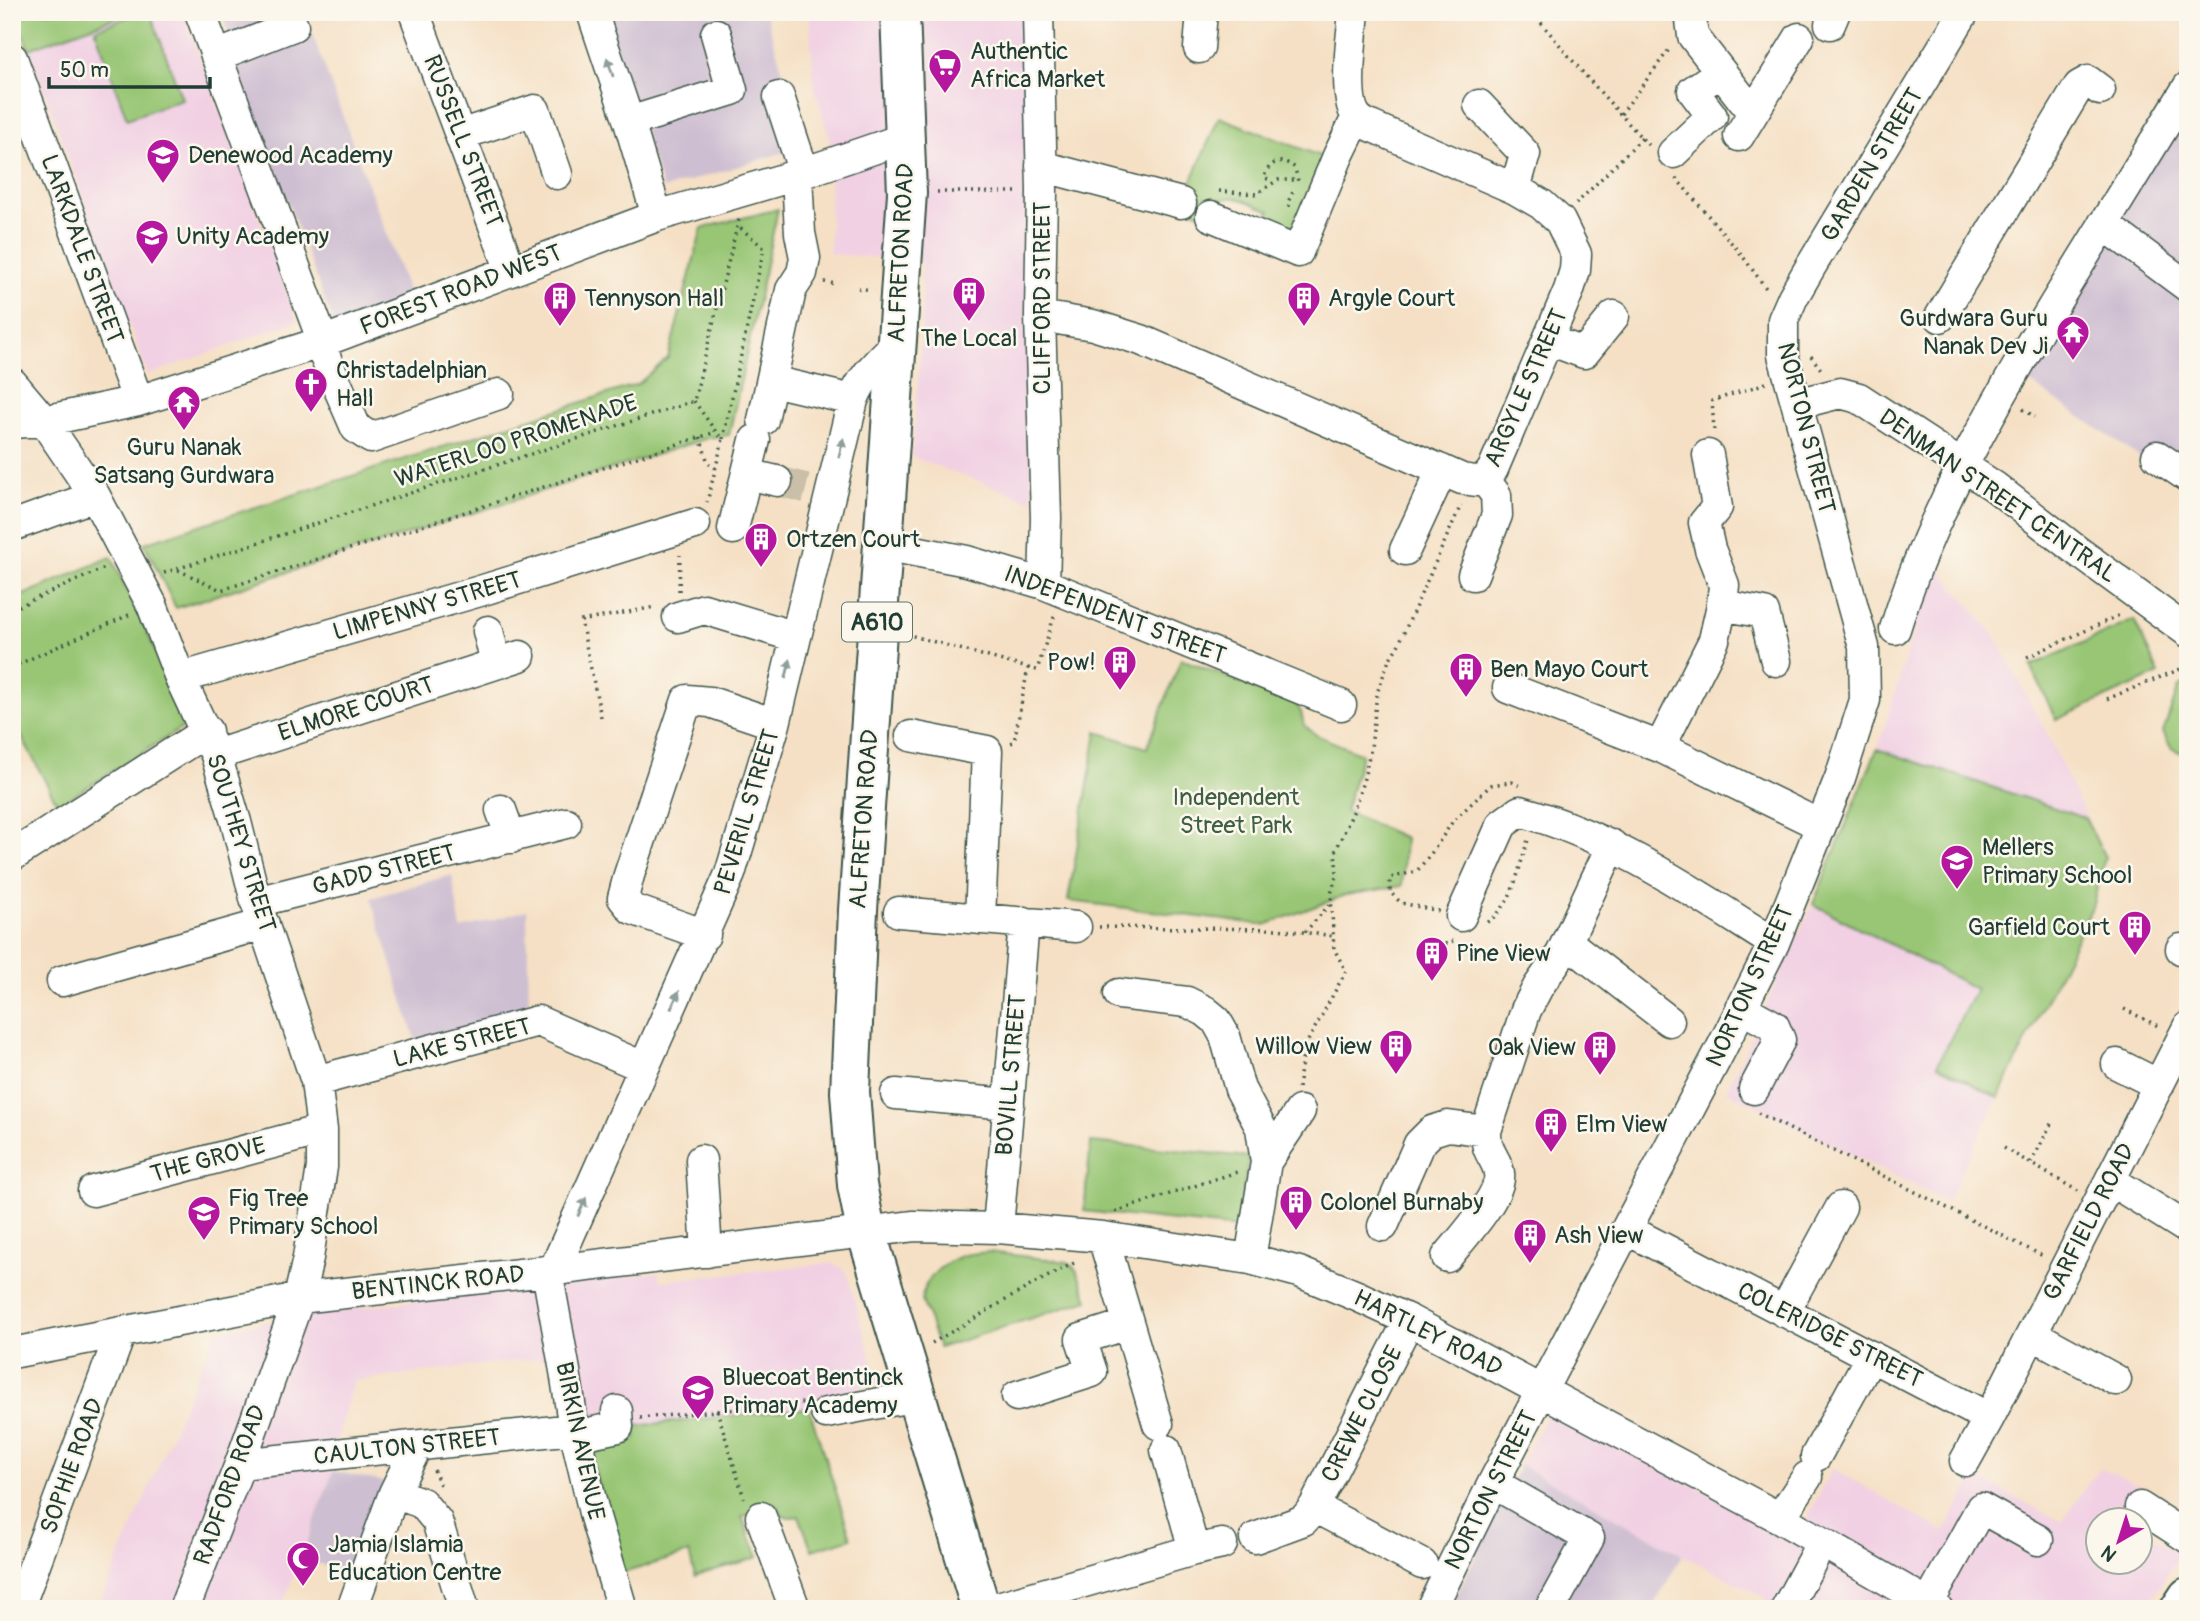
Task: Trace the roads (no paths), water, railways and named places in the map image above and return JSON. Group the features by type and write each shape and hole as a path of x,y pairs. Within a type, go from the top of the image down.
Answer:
{"main road":[{"name":"ALFRETON ROAD","path":"900,12 907,193 858,910 850,1092 857,1185 866,1231 981,1609"},
{"path":"2180,1609 2188,1597"}],"street":[{"path":"200,12 321,343 356,428 371,438 499,394"},
{"name":"RUSSELL STREET","path":"414,12 511,271"},
{"path":"592,12 657,216"},
{"name":"CLIFFORD STREET","path":"1038,12 1042,179 1040,316 1046,519 1053,587"},
{"path":"1199,48 1202,12"},
{"path":"1211,215 1249,220 1298,252 1357,117 1349,85 1354,12"},
{"name":"GARDEN STREET","path":"1783,320 1805,276 1964,12"},
{"path":"1694,16 1693,36 1720,72 1746,125 1799,38"},
{"path":"216,56 293,26"},
{"path":"629,122 732,90 716,34"},
{"name":"LARKDALE STREET","path":"12,58 19,96 138,401"},
{"path":"1673,153 1712,116 1693,91 1720,72"},
{"path":"1940,317 2079,86 2088,81 2100,90"},
{"path":"1895,629 1928,539 2001,393 2188,87"},
{"path":"733,529 772,382 791,290 802,273 806,258 800,233 800,174 779,97"},
{"path":"1479,105 1525,154 1515,189"},
{"path":"460,135 535,110 557,174"},
{"name":"ARGYLE STREET","path":"1040,316 1093,325 1141,340 1462,479 1485,480 1493,469 1549,340 1569,290 1576,254 1560,220 1541,204 1515,189 1373,127 1357,117"},
{"name":"FOREST ROAD WEST","path":"12,423 44,421 138,401 321,343 657,216 800,174 905,138"},
{"path":"1042,179 1181,203"},
{"path":"2103,224 2188,287"},
{"path":"1549,340 1584,353 1614,316"},
{"name":"NORTON STREET","path":"1431,1609 1493,1483 1628,1230 1774,943 1840,778 1865,700 1864,648 1783,355 1783,320"},
{"name":"PEVERIL STREET","path":"550,1270 705,935 730,874 775,724 796,637 821,492 859,385 896,344"},
{"path":"772,382 853,400"},
{"name":"SOUTHEY STREET","path":"12,383 44,421 95,496 141,581 180,678 211,743 236,821 260,913 316,1081 322,1130 322,1167 299,1298"},
{"name":"DENMAN STREET CENTRAL","path":"1793,390 1840,393 1859,398 1964,466 2188,632"},
{"path":"1660,747 1714,640 1722,605 1724,585 1701,542 1717,507 1708,455"},
{"path":"2157,456 2188,477"},
{"path":"1405,550 1442,470"},
{"path":"747,474 777,481"},
{"path":"1473,575 1497,515 1496,495 1485,480"},
{"path":"12,526 95,496"},
{"name":"LIMPENNY STREET","path":"180,678 480,591 683,537"},
{"name":"INDEPENDENT STREET","path":"883,545 990,567 1053,587 1341,705"},
{"path":"674,605 704,609 796,637"},
{"path":"1722,605 1764,613 1776,661"},
{"name":"ELMORE COURT","path":"12,856 211,743 508,660 488,631"},
{"path":"1508,688 1545,692 1820,825"},
{"path":"705,935 632,909 623,898 633,862 687,700 710,702 775,724"},
{"path":"911,736 987,751 980,919"},
{"path":"501,810 511,838"},
{"path":"1461,916 1502,824 1520,811 1612,845 1655,868 1774,943"},
{"name":"GADD STREET","path":"62,981 260,913 566,823"},
{"path":"1447,1256 1498,1189 1499,1173 1489,1153 1486,1131 1526,1010 1567,942 1612,845"},
{"path":"898,912 1076,927"},
{"name":"BOVILL STREET","path":"998,1228 1024,922"},
{"path":"1567,942 1669,1021"},
{"path":"1119,994 1187,1002 1216,1020 1225,1036 1240,1089 1261,1128 1266,1162 1250,1259"},
{"path":"1741,1008 1774,1026 1780,1040 1752,1099"},
{"name":"LAKE STREET","path":"316,1081 538,1021 643,1067"},
{"name":"GARFIELD ROAD","path":"1989,1418 2186,1030"},
{"path":"2117,1064 2159,1085"},
{"path":"896,1094 1009,1104"},
{"path":"1266,1162 1300,1111"},
{"path":"1383,1226 1419,1144 1432,1131 1448,1126 1486,1131"},
{"name":"THE GROVE","path":"93,1191 322,1130"},
{"path":"702,1160 707,1252"},
{"path":"2105,1190 2188,1229"},
{"path":"1784,1311 1841,1224"},
{"name":"HARTLEY ROAD","path":"866,1231 914,1226 998,1228 1250,1259 1299,1272 1409,1320 1780,1518 1933,1606"},
{"name":"COLERIDGE STREET","path":"1628,1230 1989,1418"},
{"name":"BENTINCK ROAD","path":"12,1353 299,1298 707,1252 866,1231"},
{"path":"991,1609 1208,1547 1162,1437 1104,1242"},
{"name":"BIRKIN AVENUE","path":"550,1270 574,1433 622,1609"},
{"name":"RADFORD ROAD","path":"184,1609 240,1464 299,1298"},
{"path":"239,1310 261,1326 275,1360"},
{"name":"CREWE CLOSE","path":"1255,1538 1304,1520 1314,1507 1409,1320"},
{"path":"1017,1395 1092,1372 1082,1339 1128,1324"},
{"name":"SOPHIE ROAD","path":"36,1604 121,1332"},
{"path":"2032,1334 2115,1382"},
{"path":"1780,1518 1871,1356"},
{"path":"826,1413 916,1396"},
{"name":"CAULTON STREET","path":"240,1464 574,1433 618,1427 623,1415"},
{"path":"1965,1461 1989,1418"},
{"path":"352,1609 394,1493 416,1446"},
{"path":"1493,1483 1589,1538 1550,1609"},
{"path":"394,1493 422,1503 437,1521 464,1609"},
{"name":"CREWE CLOSE","path":"1314,1507 1415,1550"},
{"path":"1933,1606 1981,1508 2038,1540"},
{"path":"2154,1516 2188,1538"},
{"path":"775,1528 796,1609"},
{"path":"1786,1609 1822,1542"}],"tunnel":[{"path":"777,481 813,490"}],"place":[{"name":"Authentic Africa Market","path":"945,95"},
{"name":"Denewood Academy","path":"163,185"},
{"name":"Unity Academy","path":"152,266"},
{"name":"The Local","path":"969,323"},
{"name":"Tennyson Hall","path":"560,328"},
{"name":"Argyle Court","path":"1304,328"},
{"name":"Gurdwara Guru Nanak Dev Ji","path":"2073,362"},
{"name":"Christadelphian Hall","path":"311,414"},
{"name":"Guru Nanak Satsang Gurdwara","path":"184,432"},
{"name":"Ortzen Court","path":"761,569"},
{"name":"Pow!","path":"1120,692"},
{"name":"Ben Mayo Court","path":"1466,699"},
{"name":"Mellers Primary School","path":"1957,891"},
{"name":"Garfield Court","path":"2135,957"},
{"name":"Pine View","path":"1432,983"},
{"name":"Willow View","path":"1396,1076"},
{"name":"Oak View","path":"1600,1077"},
{"name":"Elm View","path":"1551,1154"},
{"name":"Colonel Burnaby","path":"1296,1232"},
{"name":"Fig Tree Primary School","path":"204,1242"},
{"name":"Ash View","path":"1530,1265"},
{"name":"Bluecoat Bentinck Primary Academy","path":"698,1421"},
{"name":"Jamia Islamia Education Centre","path":"303,1588"}],"park label":[{"name":"Independent Street Park","path":"1236,811"}]}
